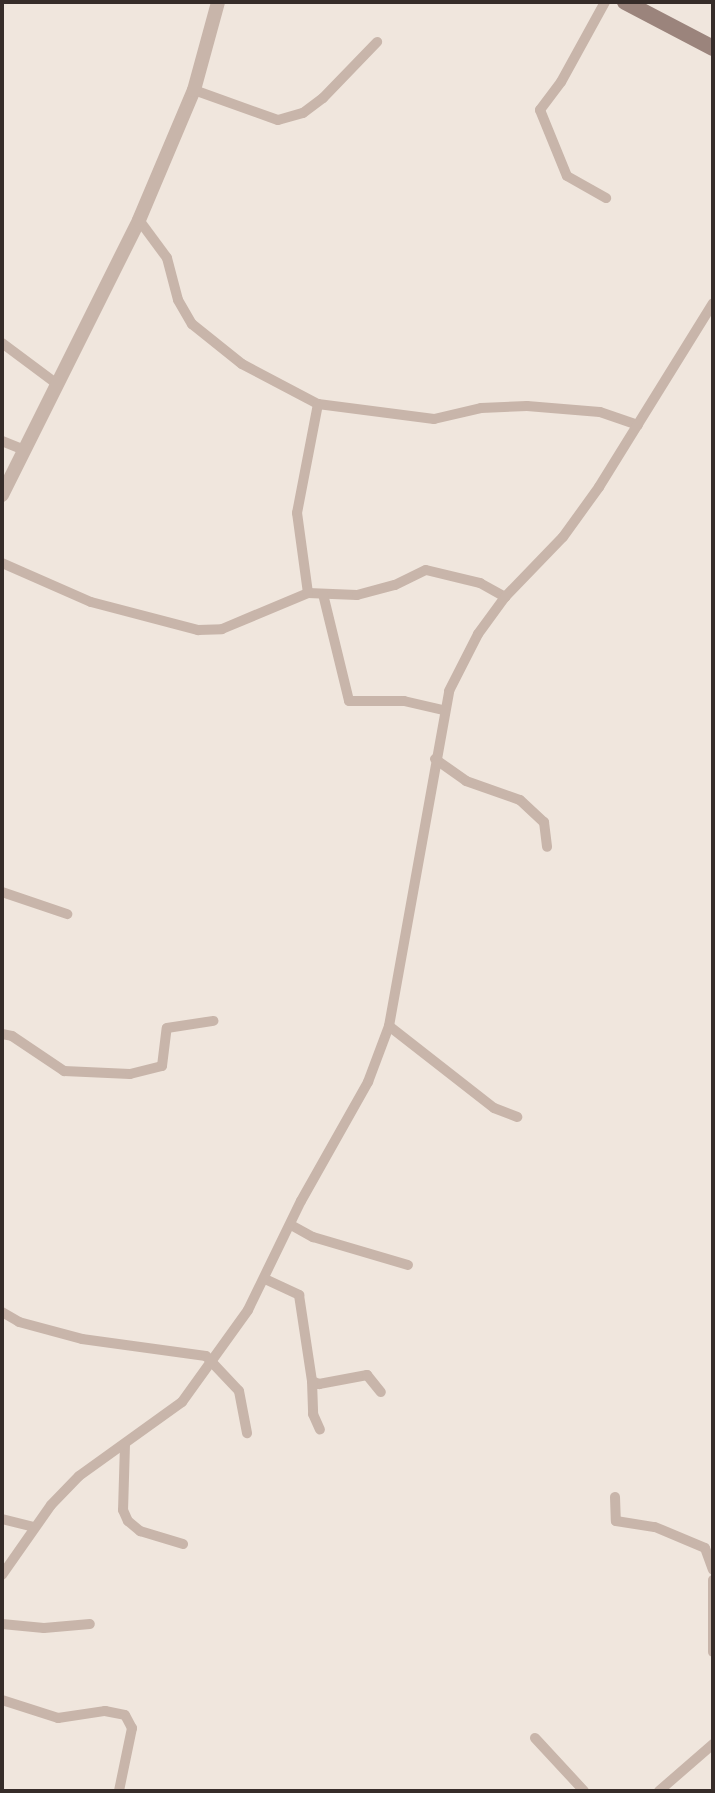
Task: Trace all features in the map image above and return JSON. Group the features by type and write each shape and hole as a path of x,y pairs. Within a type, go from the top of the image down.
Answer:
{"main road":[{"path":"625,2 713,48"}],"street":[{"path":"2,495 22,449 139,220 194,90 218,2"},
{"path":"605,2 561,82 540,110 567,176 606,198"},
{"path":"194,90 278,120 303,113 323,98 377,42"},
{"path":"139,220 167,258 178,300 192,324 242,364 318,404 434,419 481,408 527,406 600,412 638,425"},
{"path":"2,1575 34,1527 79,1476 182,1402 212,1364 265,1279 368,1082 389,1026 443,709 478,634 505,597 580,515 713,303"},
{"path":"2,343 57,384"},
{"path":"308,593 297,513 318,404"},
{"path":"2,441 22,449"},
{"path":"2,563 91,602 198,630 222,629 308,593 357,595 395,585 426,570 439,570 480,583 505,597"},
{"path":"323,594 349,701 404,701 443,709"},
{"path":"435,759 466,781 520,800 544,821 547,847"},
{"path":"2,892 67,914"},
{"path":"2,1034 21,1041 64,1072 130,1074 162,1066 162,1035 167,1028 213,1021"},
{"path":"389,1026 494,1108 517,1117"},
{"path":"291,1225 313,1237 408,1265"},
{"path":"265,1279 299,1295 312,1381 313,1414 320,1430"},
{"path":"2,1312 19,1322 82,1339 206,1356 239,1391 247,1433"},
{"path":"312,1381 319,1384 367,1375 381,1392"},
{"path":"125,1444 123,1510 128,1521 140,1531 183,1544"},
{"path":"615,1497 616,1521 655,1527 705,1548 713,1570"},
{"path":"2,1519 34,1527"},
{"path":"713,1580 713,1652"},
{"path":"2,1624 44,1628 90,1624"},
{"path":"2,1700 58,1718 105,1711 125,1715 132,1728 119,1791"},
{"path":"535,1738 583,1791"},
{"path":"659,1791 713,1744"}]}
